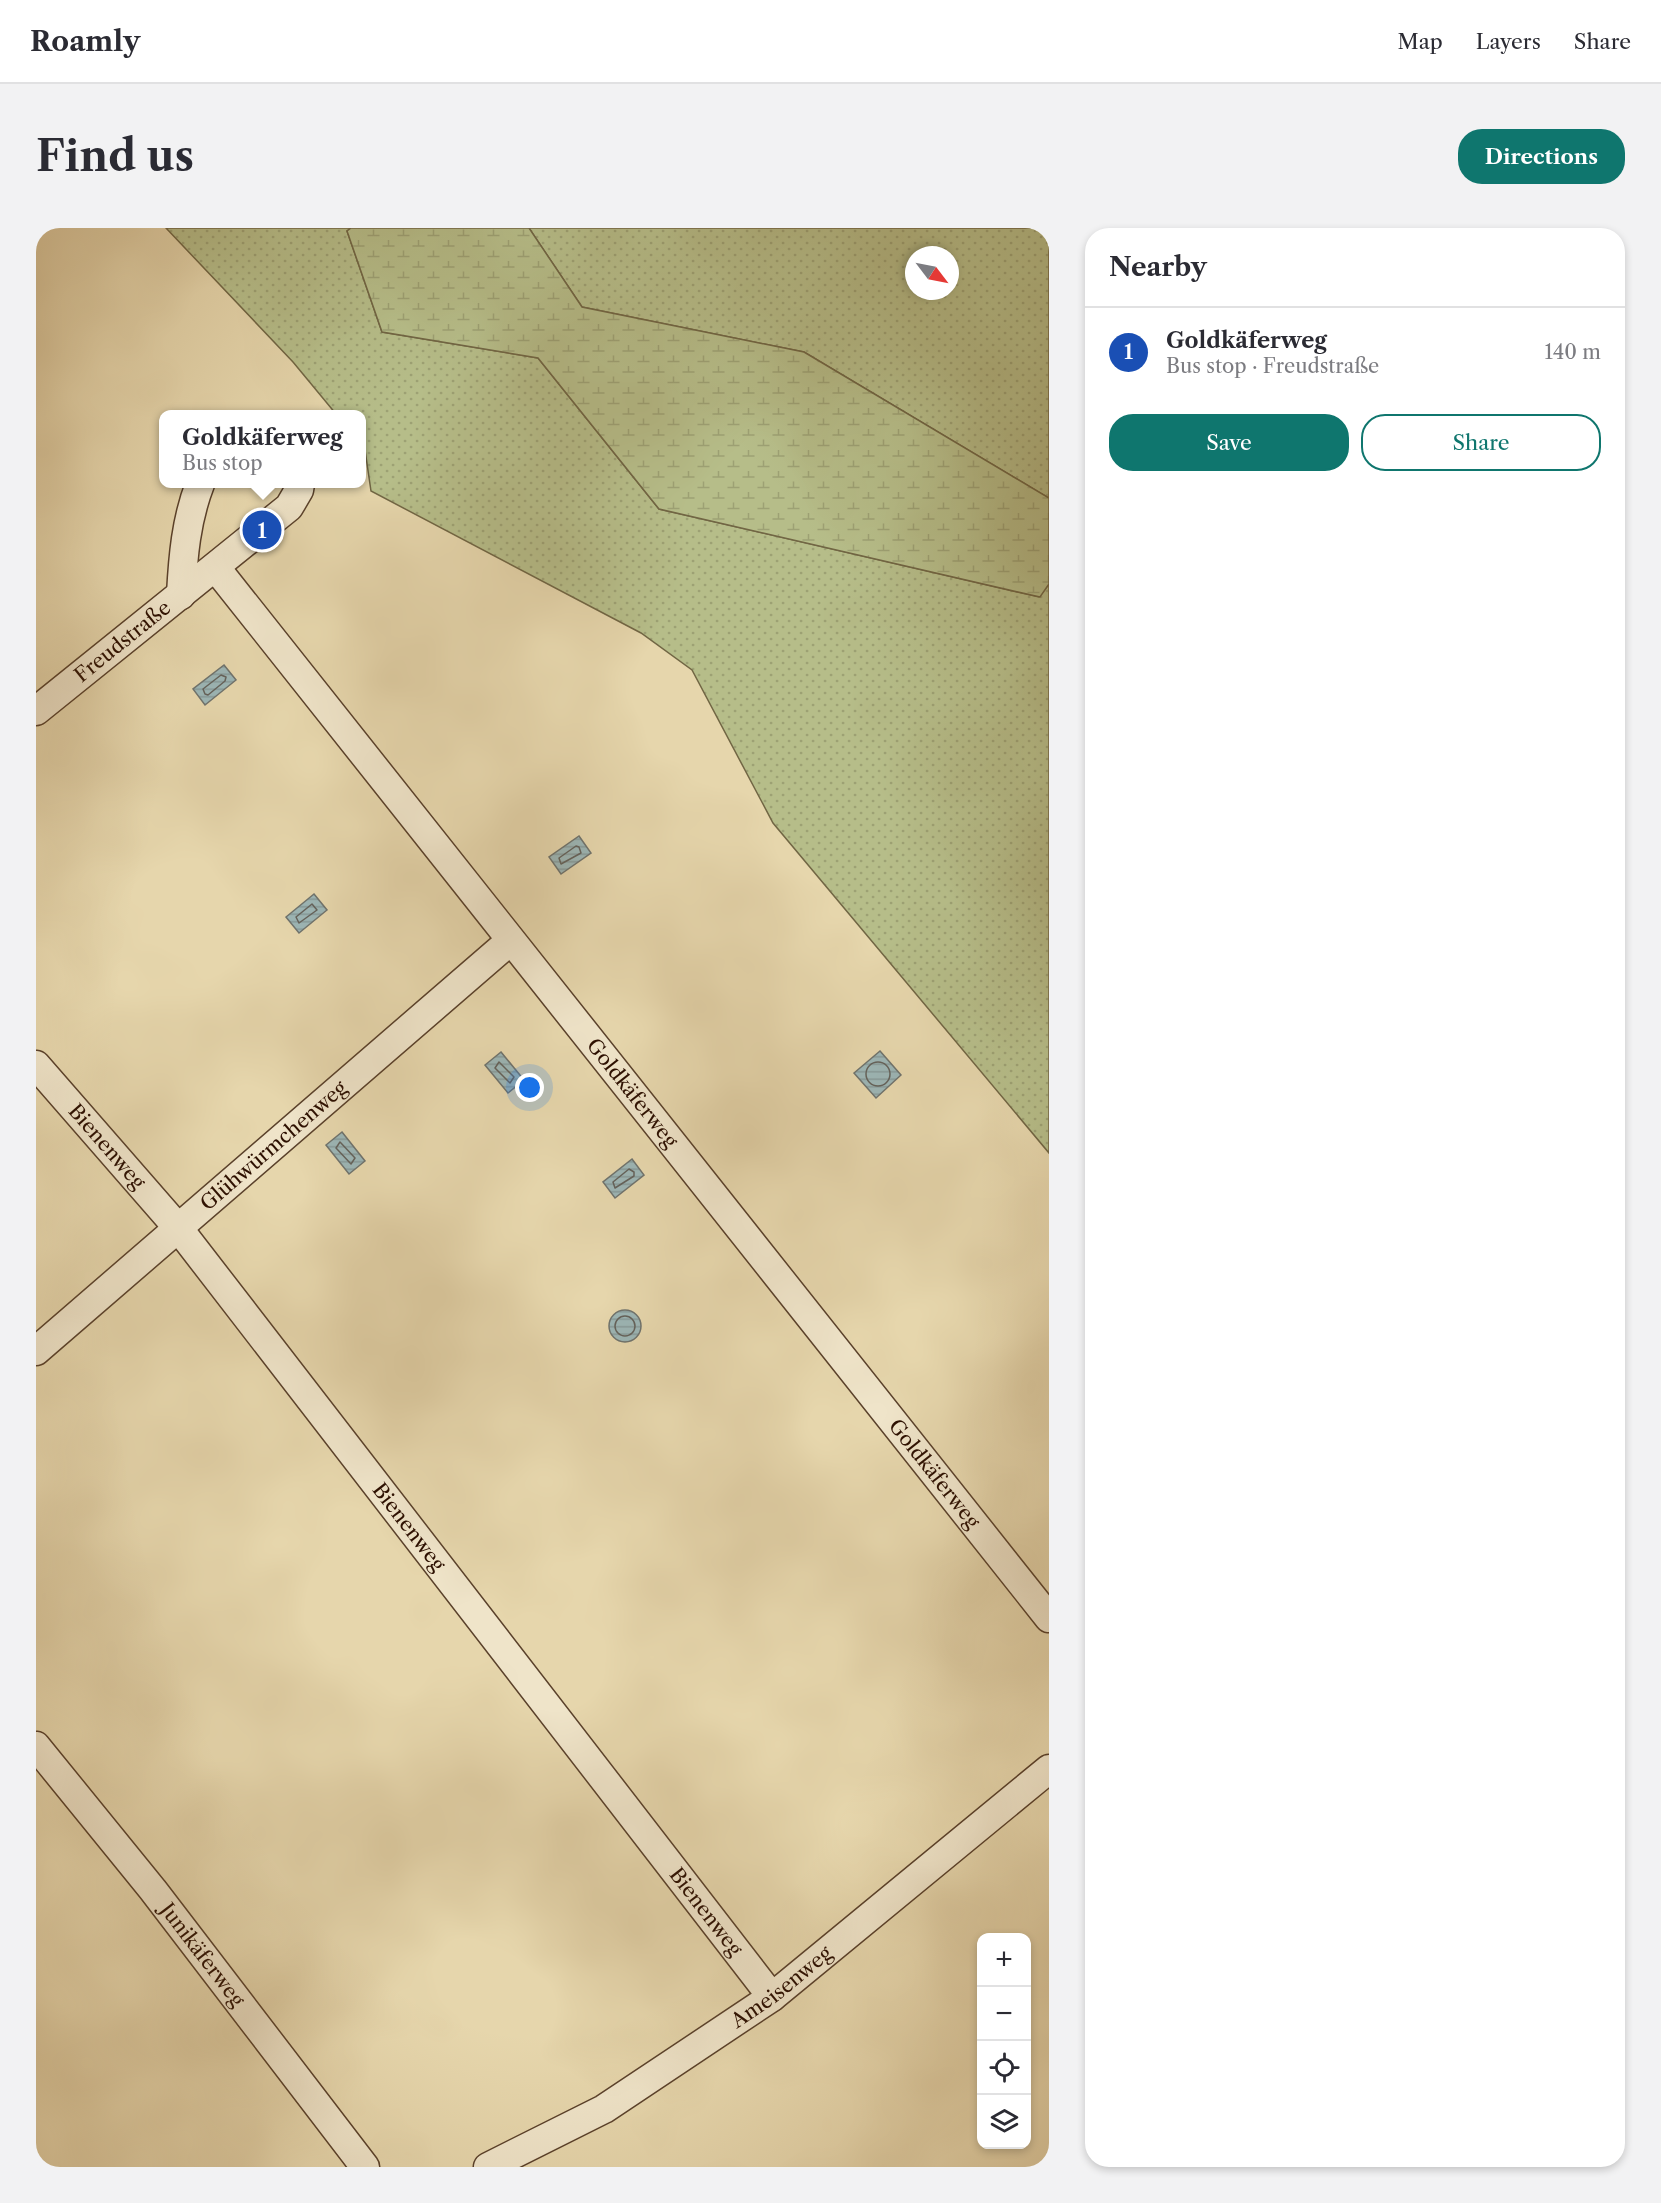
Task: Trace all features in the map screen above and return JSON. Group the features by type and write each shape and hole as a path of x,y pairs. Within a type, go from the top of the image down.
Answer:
{"street":[{"name":"Freudstraße","path":"181,595 184,547 199,488"},
{"name":"Freudstraße","path":"36,711 289,507 299,488"},
{"name":"Goldkäferweg","path":"216,568 1049,1618"},
{"name":"Glühwürmchenweg","path":"36,1351 510,941"},
{"name":"Bienenweg","path":"36,1065 179,1229 772,1997"},
{"name":"Junikäferweg","path":"36,1746 153,1890 365,2167"},
{"name":"Ameisenweg","path":"488,2167 604,2109 772,1997 1049,1769"}],"green space":[{"path":"166,228 351,228 347,231 382,332 538,358 659,509 1039,597 1049,584 1049,1153 773,823 692,670 641,633 371,491 366,457 366,410 333,410 293,362"},
{"path":"351,228 529,228 582,307 804,352 1049,498 1049,584 1040,597 659,509 538,358 382,332 347,231"},
{"path":"529,228 1049,228 1049,498 804,352 582,307"}],"water":[{"path":"224,665 236,680 205,705 193,689"},
{"path":"579,836 591,853 561,874 549,857"},
{"path":"314,894 327,910 299,933 286,917"},
{"path":"880,1051 901,1075 876,1098 854,1073"},
{"path":"501,1052 524,1080 508,1093 485,1065"},
{"path":"342,1132 365,1161 349,1174 326,1145"},
{"path":"632,1159 644,1175 615,1198 603,1182"},
{"path":"625,1310 636,1315 641,1326 636,1337 625,1342 614,1337 609,1326 614,1315"}],"place":[{"name":"Goldkäferweg","path":"262,530"}]}
